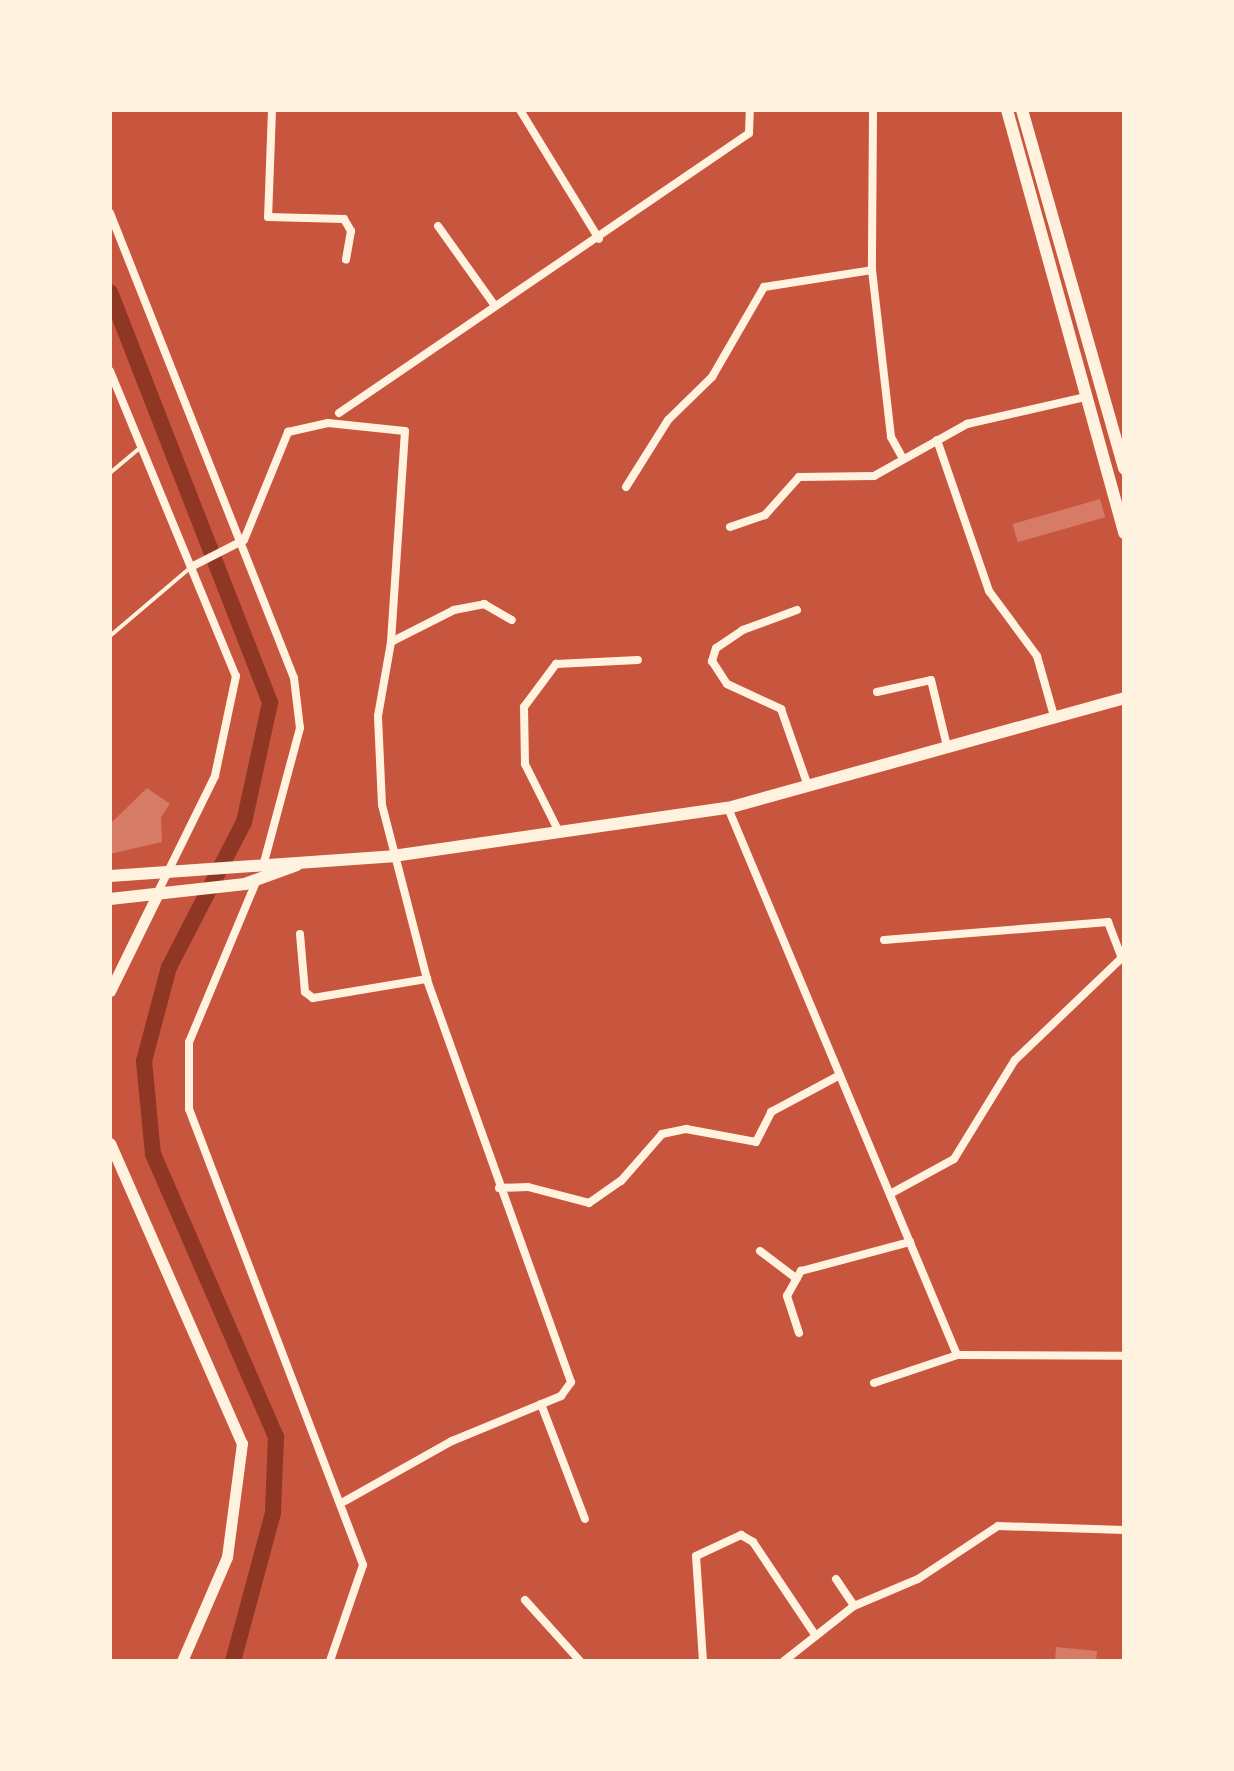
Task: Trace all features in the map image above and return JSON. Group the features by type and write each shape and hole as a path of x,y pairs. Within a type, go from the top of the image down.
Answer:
{"main road":[{"path":"1007,110 1124,533"},
{"path":"1022,110 1124,469"},
{"path":"110,876 259,861 300,864 393,856 728,808 1124,698"},
{"path":"110,899 156,897 251,883 300,864"}],"street":[{"path":"272,110 268,217 344,219 351,231 346,260"},
{"path":"520,110 599,239"},
{"path":"339,413 599,239 749,133 750,110"},
{"path":"873,110 872,270 891,437 902,457"},
{"path":"110,213 244,540 294,678 300,728 259,861"},
{"path":"438,226 495,306"},
{"path":"626,487 668,420 712,377 764,287 872,270"},
{"path":"110,371 191,567 232,654 235,701 215,776 110,991"},
{"path":"730,527 765,515 799,477 874,476 902,457 967,424 1086,397"},
{"path":"191,567 244,540 288,432 328,423 405,431 391,642 378,716 382,805 427,979 499,1188 570,1364 571,1382 541,1404 452,1441 345,1501"},
{"path":"937,440 989,591 1037,656 1054,716"},
{"path":"391,642 469,607 484,604 512,620"},
{"path":"797,610 743,630 716,648 712,661 727,684 781,709 808,786"},
{"path":"559,832 525,764 524,707 556,664 638,660"},
{"path":"877,692 931,680 947,746"},
{"path":"728,808 957,1355"},
{"path":"251,883 189,1042 189,1109 220,1204 345,1501 363,1565 330,1661"},
{"path":"884,940 1108,922 1122,956 1015,1060 954,1159 890,1194"},
{"path":"300,934 305,992 313,998 427,979"},
{"path":"499,1188 528,1187 589,1203 621,1181 662,1134 686,1129 756,1142 771,1112 840,1075"},
{"path":"110,1143 242,1443 227,1557 182,1661"},
{"path":"799,1333 787,1296 801,1271 910,1242"},
{"path":"760,1251 797,1279"},
{"path":"874,1383 957,1355 1124,1356"},
{"path":"541,1404 585,1519"},
{"path":"784,1661 854,1606 918,1579 998,1526 1124,1530"},
{"path":"703,1661 696,1556 741,1535 816,1636"},
{"path":"836,1579 854,1606"},
{"path":"525,1600 580,1661"}],"lane":[{"path":"110,473 141,447"},
{"path":"110,636 191,567"}],"building":[{"path":"1100,499 1105,517 1018,542 1013,524"},
{"path":"147,788 170,804 161,817 162,842 110,854 110,824"},
{"path":"1056,1647 1097,1651 1096,1661 1055,1661"}],"waterway":[{"path":"110,292 270,703 244,822 169,967 144,1061 153,1154 276,1437 273,1513 233,1661"}]}
